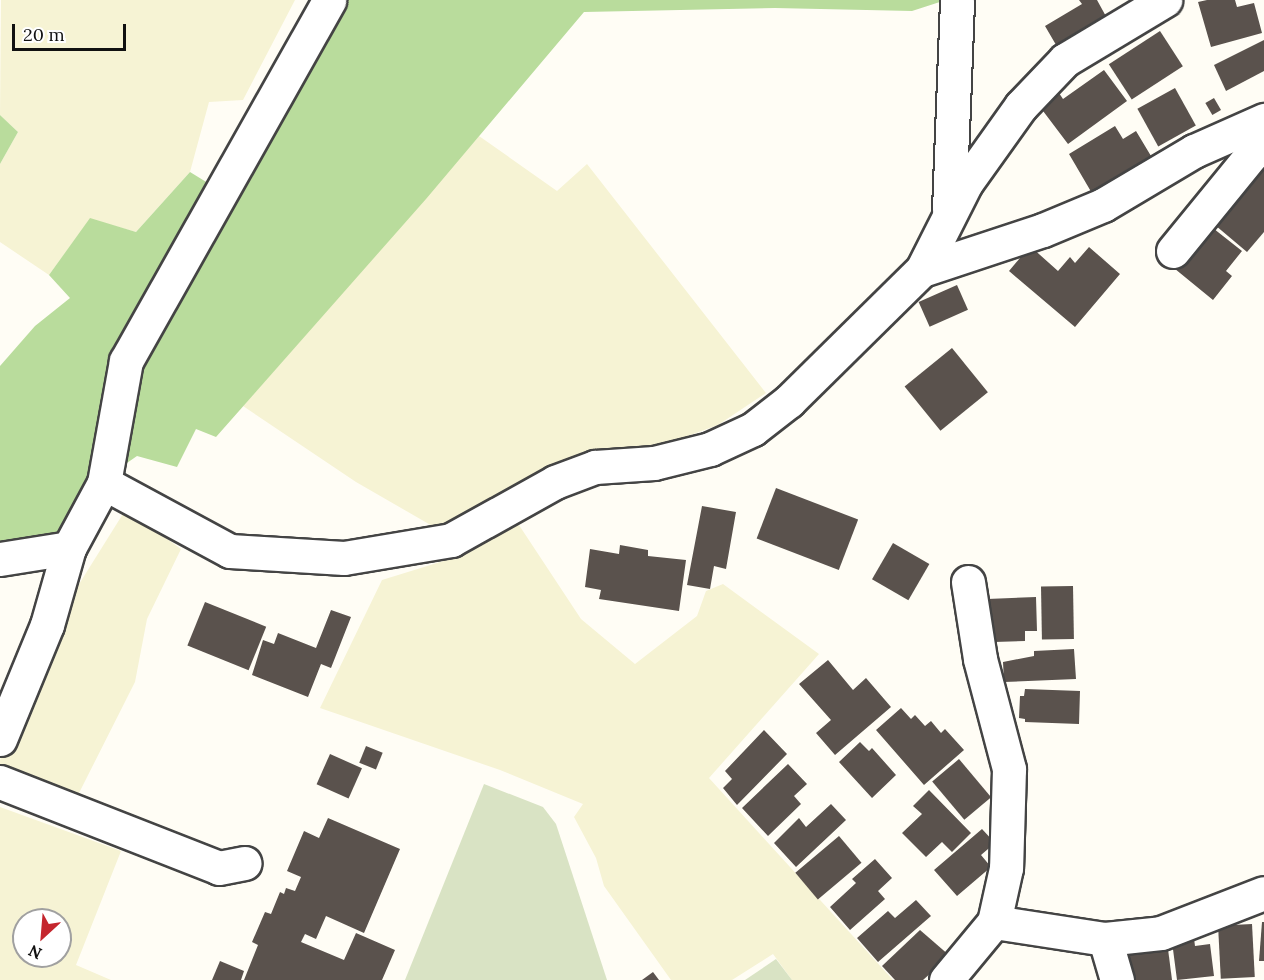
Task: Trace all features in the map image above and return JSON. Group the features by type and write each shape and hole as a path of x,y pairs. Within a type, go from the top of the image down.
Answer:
{"street":[{"path":"0,740 47,625 69,548 104,483 126,361 329,0"},
{"path":"948,220 957,0"},
{"path":"104,483 230,552 344,558 452,540 555,482 595,467 654,462 710,449 753,429 789,401 922,270 966,183 1021,106 1065,60 1165,0"},
{"path":"922,270 1043,230 1093,209 1194,150 1264,120"},
{"path":"1173,251 1252,154 1264,147"},
{"path":"0,559 69,548"},
{"path":"946,980 994,922 1006,868 1008,769 980,659 968,582"},
{"path":"0,782 219,868 245,863"},
{"path":"994,922 1105,939 1161,933 1264,893"},
{"path":"1105,939 1117,980"}],"shaded area":[{"path":"1,0 295,0 243,100 209,102 190,172 136,232 90,219 49,275 0,242 0,164 18,132 0,115"},
{"path":"479,136 557,191 587,164 766,393 718,425 671,442 626,450 441,531 356,482 243,406"},
{"path":"126,509 181,549 147,619 135,682 77,797 0,774 0,760 66,605"},
{"path":"515,519 581,619 635,664 697,616 706,591 723,584 819,654 709,778 893,980 792,980 773,954 732,980 671,980 604,886 596,858 574,817 583,804 500,770 320,708 382,580 453,558"},
{"path":"0,807 121,851 76,965 111,980 0,980"}],"green space":[{"path":"341,0 946,0 912,11 775,8 584,12 426,199 216,437 196,429 177,467 137,456 98,483 66,542 0,555 0,366 35,326 70,298 49,275 90,218 136,232 190,172 229,196"},
{"path":"0,115 18,132 0,164"},
{"path":"484,784 543,807 556,824 607,980 405,980"},
{"path":"776,959 792,980 745,980"}],"building":[{"path":"1079,0 1097,0 1108,20 1059,50 1045,26 1082,4"},
{"path":"1235,0 1237,7 1254,3 1262,33 1211,47 1198,2"},
{"path":"1160,31 1183,66 1132,99 1109,64"},
{"path":"1264,40 1264,71 1226,91 1214,65"},
{"path":"1104,70 1127,101 1068,144 1040,107 1059,93 1063,99"},
{"path":"1175,88 1196,126 1158,146 1137,109"},
{"path":"1214,98 1221,110 1212,115 1205,103"},
{"path":"1115,126 1123,139 1136,131 1151,156 1093,195 1069,154"},
{"path":"1264,161 1264,232 1247,252 1209,220"},
{"path":"1204,221 1242,251 1226,271 1232,276 1213,300 1169,264"},
{"path":"1030,246 1058,271 1070,257 1075,263 1089,247 1120,274 1075,327 1009,271"},
{"path":"957,285 968,310 930,327 919,302"},
{"path":"952,348 988,392 940,431 905,386"},
{"path":"776,488 858,520 839,570 757,538"},
{"path":"702,506 736,512 726,569 714,566 710,589 687,585"},
{"path":"893,543 929,564 908,600 872,579"},
{"path":"620,545 648,550 648,556 686,560 679,611 599,599 601,590 585,587 590,549 619,554"},
{"path":"1073,586 1074,639 1042,640 1041,587"},
{"path":"1036,597 1037,631 1025,631 1025,641 994,642 993,626 988,626 987,599"},
{"path":"205,602 266,627 249,670 187,646"},
{"path":"331,610 351,617 331,668 321,664 308,697 252,675 263,640 274,644 278,633 316,648"},
{"path":"1074,649 1076,679 1004,682 1003,662 1034,656 1034,651"},
{"path":"828,660 853,690 866,678 891,707 835,755 816,733 831,720 799,684"},
{"path":"1025,689 1080,691 1079,724 1025,722 1025,719 1019,718 1020,696 1024,696"},
{"path":"901,708 911,719 915,715 925,726 931,721 941,733 945,729 964,750 924,785 876,730"},
{"path":"764,730 787,754 737,805 723,788 732,779 725,771"},
{"path":"860,742 869,751 872,748 896,775 872,798 839,762"},
{"path":"366,746 383,753 376,769 359,763"},
{"path":"330,754 362,768 349,798 317,784"},
{"path":"959,759 991,797 964,820 932,781"},
{"path":"788,764 807,784 794,796 801,804 768,836 742,808"},
{"path":"929,790 971,833 952,852 942,842 926,857 902,833 922,814 913,806"},
{"path":"831,804 846,820 796,867 774,843 799,818 806,827"},
{"path":"328,818 400,849 364,933 326,916 316,939 305,934 301,942 344,960 356,933 395,950 382,980 244,980 258,945 252,942 265,912 271,914 280,892 284,894 286,888 295,891 301,877 287,871 304,831 319,838"},
{"path":"982,829 995,843 981,855 991,867 957,896 934,870"},
{"path":"839,836 861,863 818,899 795,873"},
{"path":"875,859 892,878 878,891 885,899 850,930 830,907 856,883 852,879"},
{"path":"916,900 931,916 878,962 857,938 888,911 895,918"},
{"path":"1262,922 1264,922 1264,961 1259,961"},
{"path":"1252,924 1255,977 1221,979 1218,926"},
{"path":"920,930 950,956 923,980 895,980 882,966"},
{"path":"1193,931 1195,946 1210,944 1214,976 1177,980 1171,934"},
{"path":"1168,949 1172,980 1133,980 1129,954"},
{"path":"220,961 244,971 241,980 212,980"},
{"path":"653,972 659,980 642,980"}]}
